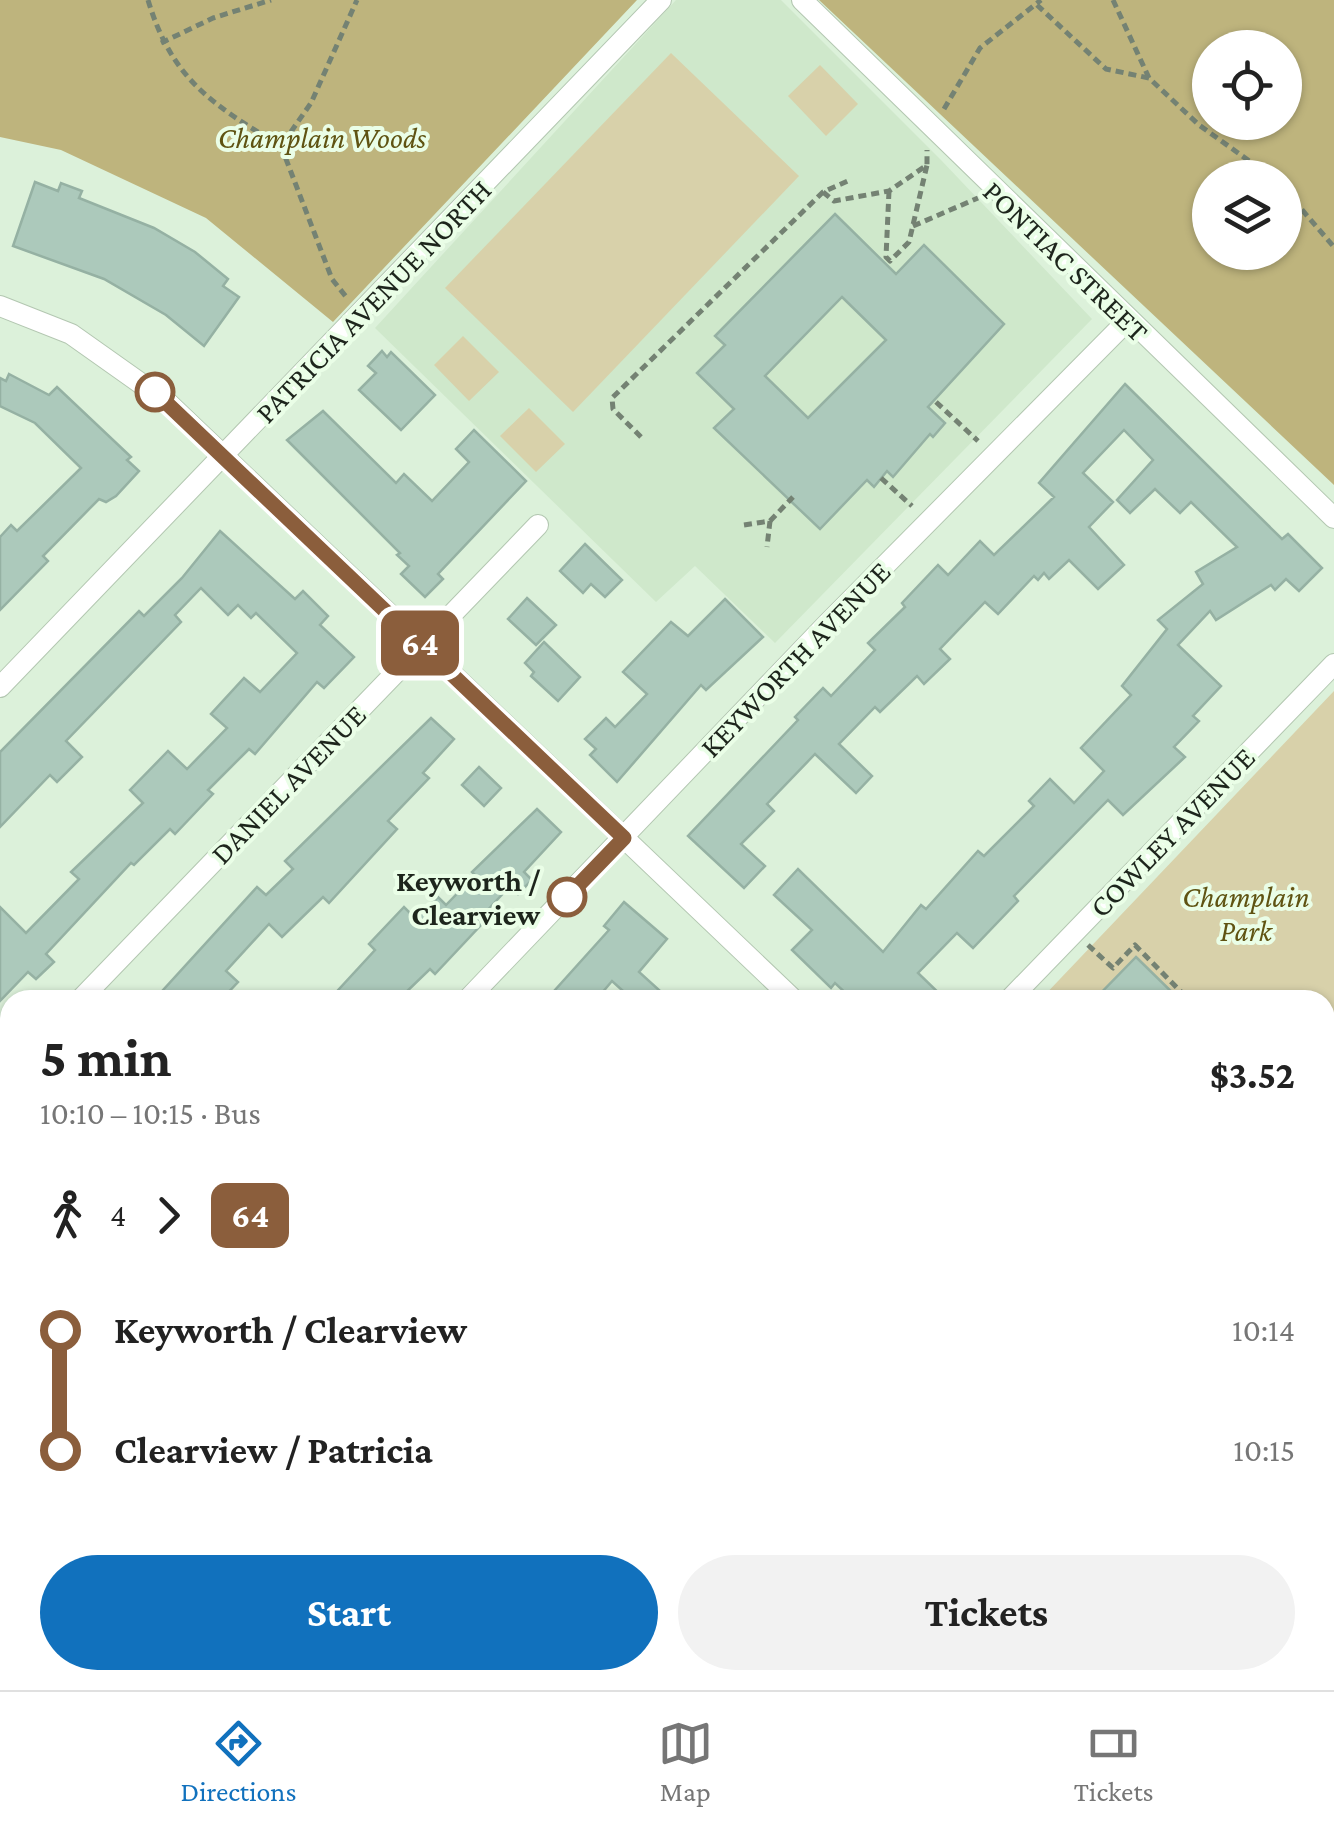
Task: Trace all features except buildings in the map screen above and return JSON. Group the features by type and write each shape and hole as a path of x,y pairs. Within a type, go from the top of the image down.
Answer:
{"street":[{"name":"PATRICIA AVENUE NORTH","path":"0,687 661,0"},
{"name":"PONTIAC STREET","path":"802,0 1127,321 1334,518"},
{"path":"0,306 48,323 107,356 167,402 784,990"},
{"name":"KEYWORTH AVENUE","path":"477,990 1127,321"},
{"name":"DANIEL AVENUE","path":"90,990 538,525"},
{"name":"COWLEY AVENUE","path":"1019,990 1334,664"}],"path":[{"path":"148,0 161,42 212,105 281,146 332,279 360,314"},
{"path":"161,42 213,18 271,0"},
{"path":"281,146 311,104 357,0"},
{"path":"1113,0 1150,78 1199,125 1248,160"},
{"path":"931,128 980,48 1039,2 1106,69 1150,78"},
{"path":"889,191 886,257 890,261 909,242 927,150"},
{"path":"823,192 834,201 889,191 927,165"},
{"path":"641,437 613,409 612,398 823,192 850,180"},
{"path":"912,226 972,204 990,186"},
{"path":"1302,210 1334,247"},
{"path":"936,402 994,456"},
{"path":"881,478 914,508"},
{"path":"767,546 770,521 793,497"},
{"path":"744,524 770,521"},
{"path":"1074,932 1112,968 1134,945 1179,990"}],"shaded area":[{"path":"676,0 781,0 1092,319 775,643 695,566 656,602 375,328"}],"green space":[{"name":"Champlain Woods","path":"0,0 637,0 333,322 206,218 61,150 0,137"},
{"path":"819,0 1334,0 1334,485"},
{"path":"671,53 799,176 573,412 445,288"},
{"path":"820,65 858,104 826,136 788,96"},
{"path":"463,336 499,372 469,401 434,365"},
{"path":"529,408 565,444 536,472 500,436"},
{"name":"Champlain Park","path":"1334,691 1334,990 1050,990"}],"bus line":[{"name":"64","path":"155,392 624,838 567,897"}],"place":[{"name":"Keyworth / Clearview","path":"567,897"}]}
